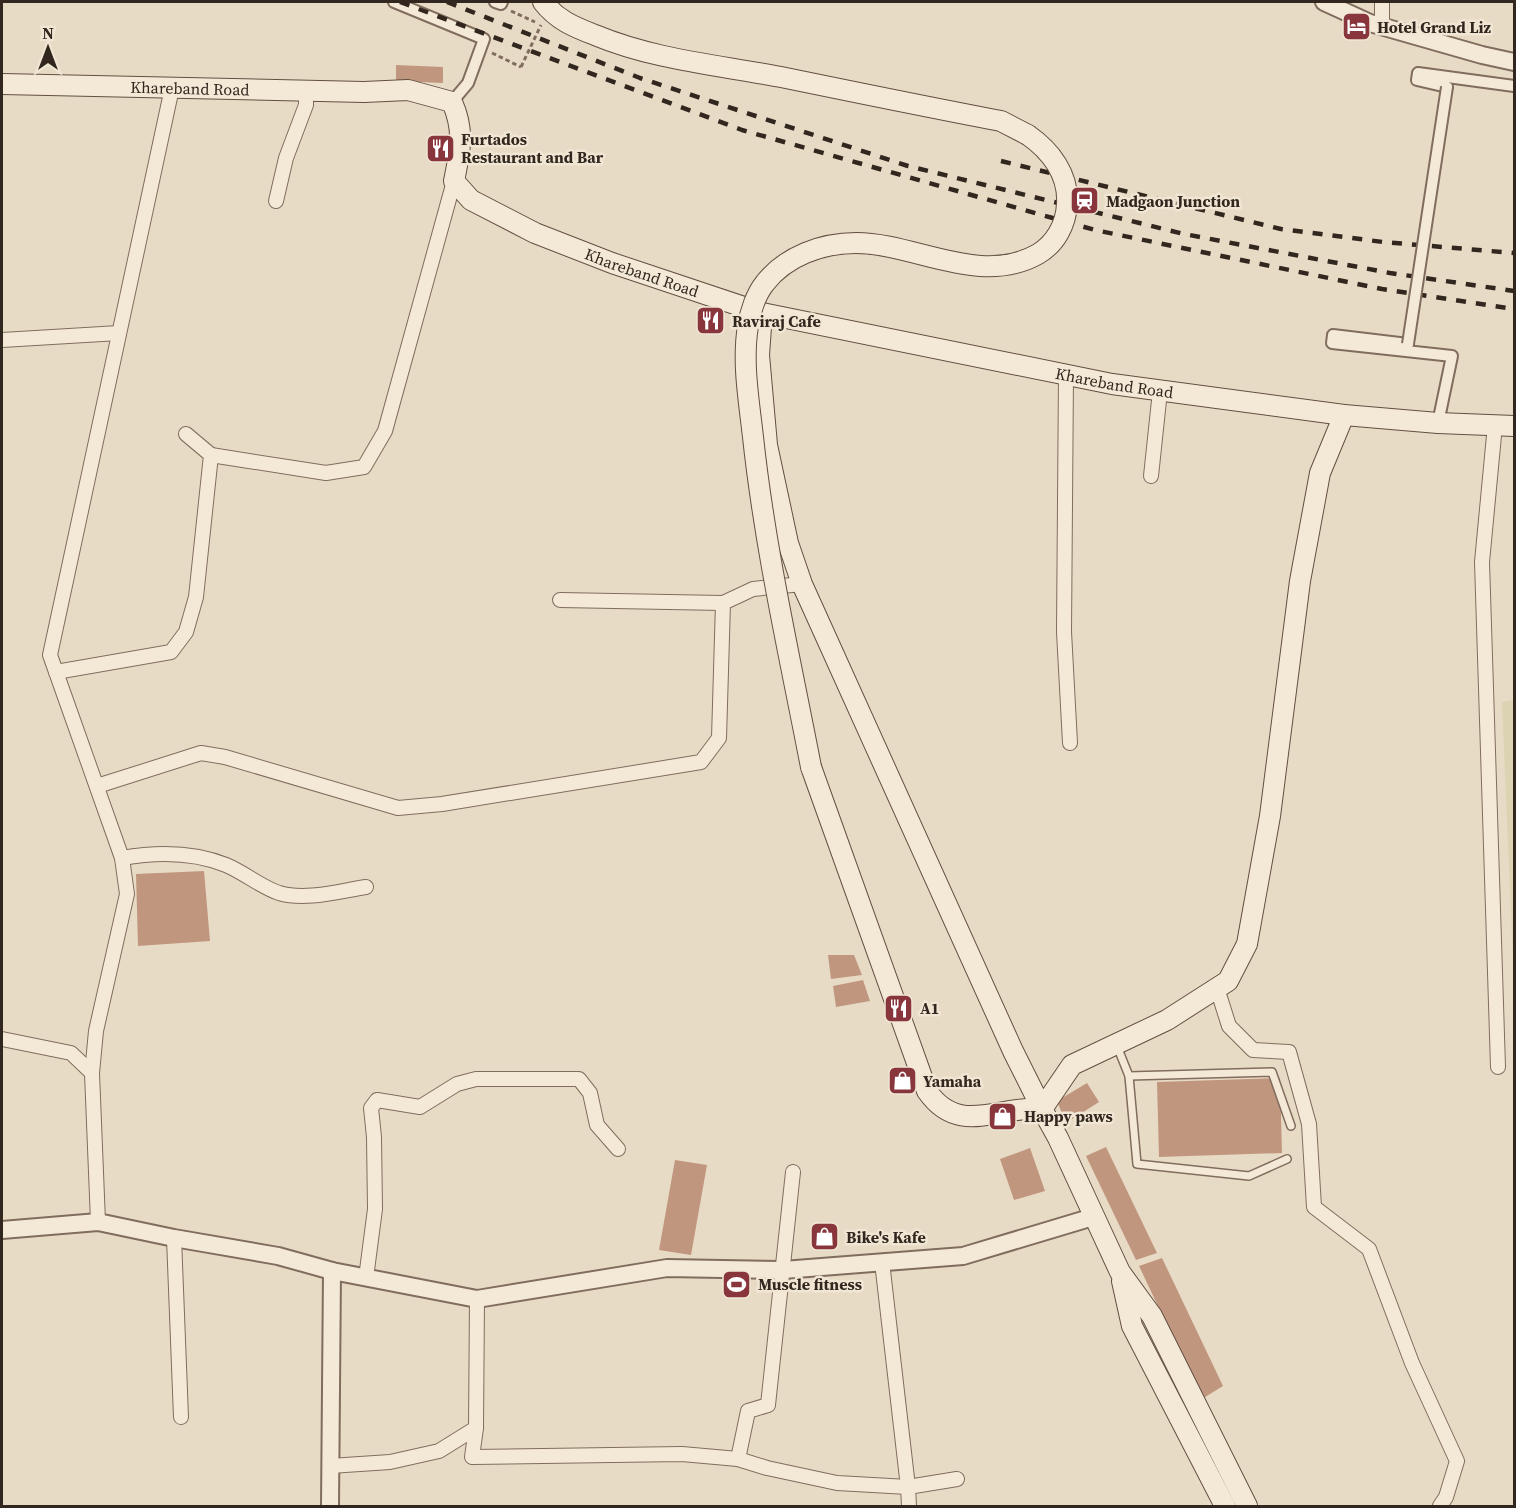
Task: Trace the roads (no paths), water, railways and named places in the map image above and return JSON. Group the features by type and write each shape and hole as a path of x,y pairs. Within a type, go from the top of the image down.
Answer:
{"main road":[{"path":"543,2 553,14 570,26 649,54 740,69 1000,121 1028,135 1046,148 1058,165 1065,182 1068,202 1066,215 1057,236 1047,249 1012,264 993,266 970,265 878,245 855,243 824,247 804,253 783,264 764,284 754,304 748,325 746,349 759,485 769,553 812,767 927,1091 936,1105 952,1114 970,1117 1028,1108 1042,1109"},
{"name":"Khareband Road","path":"2,84 364,92 408,90 452,102"},
{"path":"452,102 459,116 462,139 454,182"},
{"name":"Khareband Road","path":"454,182 471,200 535,233 762,313 1112,384 1344,415 1438,423 1505,425"},
{"path":"762,313 759,355 767,445 788,543 802,584 1008,1040 1058,1138 1093,1217 1120,1272 1152,1316 1247,1506"},
{"path":"1042,1109 1072,1065 1167,1020 1228,981 1247,944 1270,816 1300,581 1320,473 1344,415"},
{"path":"1120,1272 1132,1326 1225,1506"}],"street":[{"path":"394,2 484,39 468,83 452,102"},
{"path":"495,2 504,5"},
{"path":"1324,2 1382,27 1482,56 1515,62"},
{"path":"1382,2 1382,27"},
{"path":"1438,423 1452,357 1332,343 1333,335 1408,344 1447,87 1418,80 1418,73 1515,86"},
{"path":"98,1222 92,1073 96,1031 127,894 122,858 50,655 172,88"},
{"path":"276,201 286,158 306,105 306,91"},
{"path":"186,434 211,455 326,473 364,467 385,431 454,182"},
{"path":"2,340 119,333"},
{"path":"1066,375 1064,632 1070,743"},
{"path":"1151,476 1160,391"},
{"path":"1498,1067 1482,562 1505,425"},
{"path":"56,672 171,652 186,632 196,597 211,455"},
{"path":"560,600 723,603 753,588 802,584"},
{"path":"97,786 201,753 225,757 398,808 442,804 701,762 719,738 723,603"},
{"path":"122,858 163,854 207,859 225,865 280,893 297,896 366,887"},
{"path":"1217,988 1229,1026 1253,1050 1289,1052 1309,1124 1314,1207 1369,1249 1412,1363 1457,1461 1446,1497 1440,1506"},
{"path":"2,1039 71,1053 92,1073"},
{"path":"366,1278 375,1209 374,1137 371,1108 377,1100 420,1107 458,1084 476,1079 579,1079 590,1093 597,1125 618,1149"},
{"path":"738,1459 748,1411 768,1405 793,1172"},
{"path":"2,1230 98,1222 278,1256 332,1271 477,1299 667,1268 783,1270 963,1256 1093,1217"},
{"path":"174,1238 182,1418"},
{"path":"882,1262 909,1506"},
{"path":"330,1506 332,1271"},
{"path":"477,1299 476,1428 472,1457 682,1454 738,1459 767,1468 837,1483 908,1487 957,1479"},
{"path":"330,1467 390,1462 439,1451 476,1428"}],"lane":[{"path":"1116,1044 1130,1076 1137,1164 1249,1176 1287,1159"},
{"path":"1130,1076 1272,1072 1291,1126"}],"railway":[{"path":"400,2 742,130 1095,230 1382,289 1514,309"},
{"path":"447,2 640,78 908,166 1184,234 1390,273 1514,291"},
{"path":"1001,161 1281,229 1383,242 1514,253"}],"place":[{"name":"Hotel Grand Liz","path":"1356,27"},
{"name":"Furtados Restaurant and Bar","path":"440,148"},
{"name":"Madgaon Junction","path":"1085,201"},
{"name":"Raviraj Cafe","path":"711,321"},
{"name":"A1","path":"899,1008"},
{"name":"Yamaha","path":"902,1081"},
{"name":"Happy paws","path":"1003,1116"},
{"name":"Bike's Kafe","path":"825,1237"},
{"name":"Muscle fitness","path":"737,1284"}]}
